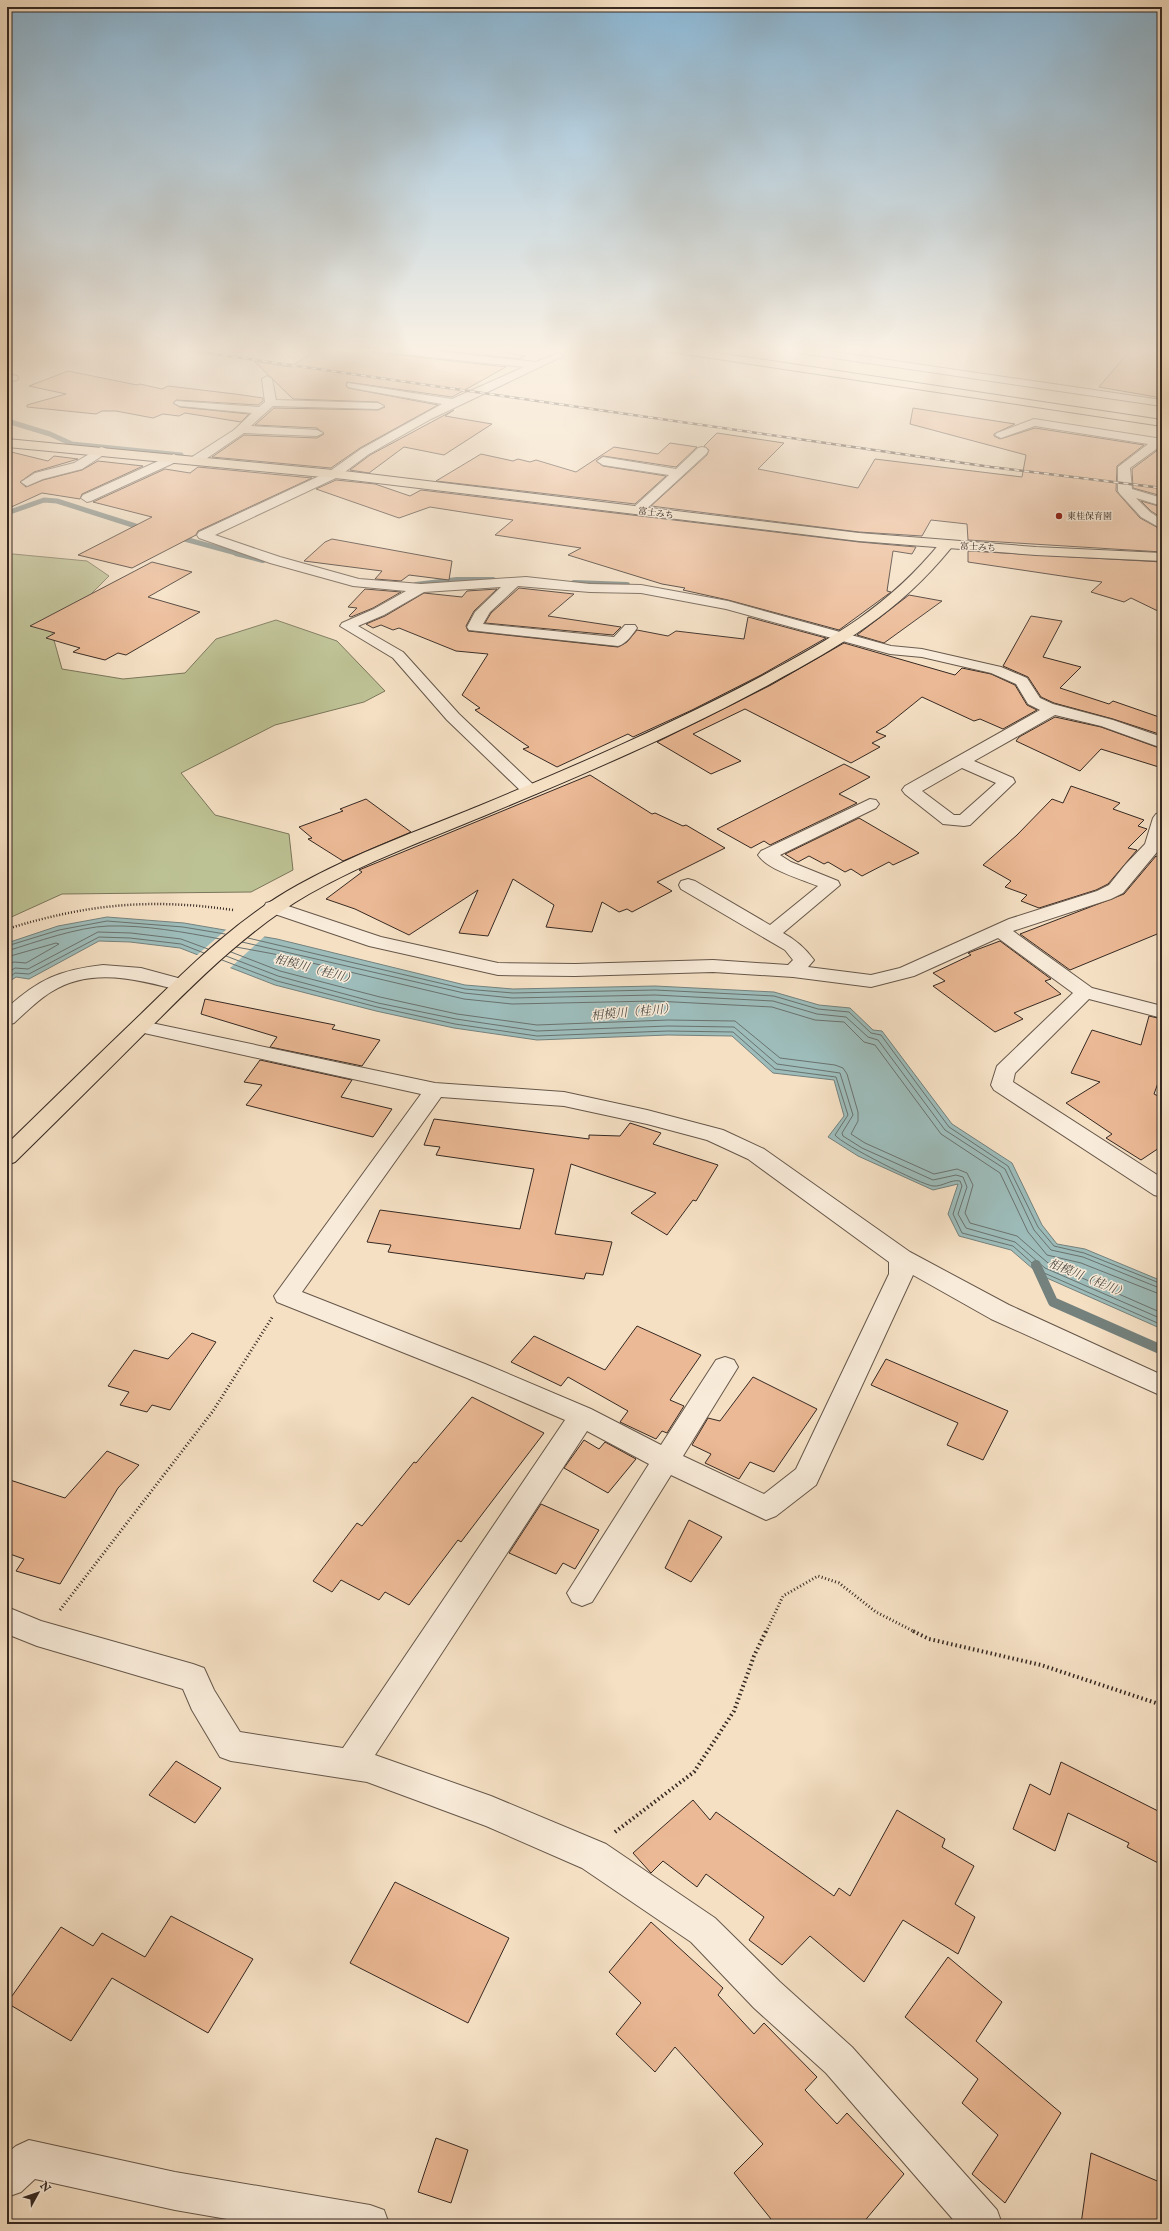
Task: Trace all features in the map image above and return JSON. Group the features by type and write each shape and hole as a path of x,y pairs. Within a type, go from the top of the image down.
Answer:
{"main road":[{"name":"富士みち","path":"113,452 334,474 860,537 946,545 1162,557"},
{"path":"7,1157 186,983 262,914 314,884 379,854 530,790 725,703 844,637 888,607 903,594 933,562 946,545"}],"street":[{"path":"27,482 39,476 78,466 100,452"},
{"path":"196,460 208,452"},
{"path":"364,452 334,474 204,536 275,560 358,584 421,588 514,582 590,588 641,589 728,605 890,650 922,653 996,670 1022,681 1034,701 1053,709 1107,723 1162,743"},
{"path":"638,510 701,452"},
{"path":"1144,452 1124,467 1122,478 1124,491 1140,510 1162,525"},
{"path":"87,498 174,458"},
{"path":"603,461 678,473"},
{"path":"1124,491 1162,502"},
{"path":"514,582 475,622 474,627 618,642 630,628"},
{"path":"421,588 379,612 347,626 398,655 453,717 530,790"},
{"path":"962,762 1007,782 964,821 949,820 911,790 1053,709"},
{"path":"770,934 831,885 785,866 767,855 870,804"},
{"path":"262,914 376,942 498,969 575,970 713,966 793,971 871,982 907,972 1016,923 1104,895 1116,889 1131,869 1153,846 1162,818"},
{"path":"688,885 792,946 804,960 793,971"},
{"path":"999,930 1085,992 1162,1012"},
{"path":"7,1019 46,986 89,972 122,970 186,983"},
{"path":"1085,992 1005,1071 1002,1085 1162,1189"},
{"path":"142,1026 435,1090 564,1099 648,1117 715,1134 756,1154 901,1258 1000,1312 1162,1386"},
{"path":"435,1090 286,1296 476,1371 582,1416 666,1460 766,1508 806,1477 900,1274 901,1258"},
{"path":"582,1593 724,1367"},
{"path":"351,1764 582,1416"},
{"path":"7,1620 38,1633 193,1678 231,1746 367,1767 491,1812 594,1856 703,1930 767,1994 839,2060 983,2224"},
{"path":"7,2178 29,2159 175,2191 370,2224"}],"path":[{"path":"7,929 54,914 90,906 127,902 208,906 262,914"},
{"path":"38,1633 56,1616 213,1411 286,1296"},
{"path":"594,1856 618,1829 694,1772 734,1711 754,1656 783,1596 818,1576 839,1583 876,1612 929,1639 1041,1665 1162,1705"}],"green space":[{"path":"13,554 87,561 109,576 52,633 62,669 123,679 185,673 216,639 276,620 337,641 385,691 364,702 275,725 181,773 215,815 289,834 293,870 251,892 62,894 7,919 7,556"}],"water":[{"name":"相模川（桂川）","path":"107,917 184,923 277,939 465,985 513,989 655,986 774,992 819,1005 850,1008 873,1030 882,1031 952,1124 1012,1163 1042,1225 1057,1244 1085,1249 1162,1281 1162,1329 1040,1275 1011,1250 959,1236 948,1214 958,1184 933,1190 858,1156 828,1137 844,1116 834,1080 773,1073 732,1036 668,1035 537,1040 454,1028 376,1011 275,985 180,948 130,942 99,941 29,979 16,977 7,983 7,943 58,926"}],"pier":[{"path":"227,929 266,935 229,969 196,956"}],"building":[{"path":"7,452 48,461 54,456 78,459 34,472 20,482 26,487 43,480 82,470 98,461 143,466 82,494 80,499 42,493 7,509"},
{"path":"219,452 354,452 331,468 212,457"},
{"path":"375,452 397,452 369,473 350,470"},
{"path":"430,452 448,452 444,455"},
{"path":"606,452 646,452 658,454 660,452 692,452 676,467 603,456 596,461 603,466 666,476 635,504 436,481 481,454 513,461 518,459 530,462 536,460 576,472"},
{"path":"708,452 775,452 758,469 858,488 875,459 1022,477 1026,455 1015,452 1135,452 1117,466 1116,491 1140,518 1162,530 1162,552 968,540 967,524 931,520 922,536 859,532 651,506 707,455"},
{"path":"1155,452 1162,452 1162,496 1133,488 1132,469"},
{"path":"198,467 312,478 198,531 196,535 132,568 78,555 152,517 93,502 165,469 190,473"},
{"path":"336,480 375,484 410,496 421,490 859,542 916,547 912,554 893,551 887,591 891,592 839,630 728,600 683,590 685,588 662,584 568,555 581,548 495,535 513,520 430,507 399,518 316,489"},
{"path":"1141,501 1162,507 1162,518 1151,511"},
{"path":"332,539 452,561 449,580 409,575 401,581 375,579 382,571 304,561 325,542"},
{"path":"968,551 1162,562 1162,613 1131,598 1124,602 1091,592 1102,582 968,562"},
{"path":"152,562 192,572 148,597 200,612 126,655 118,653 105,660 73,652 80,648 46,638 55,633 30,626"},
{"path":"519,588 574,594 548,616 621,627 613,635 485,623 491,613"},
{"path":"365,589 401,592 373,608 351,617 349,616 357,608 348,607"},
{"path":"497,589 474,611 466,626 468,631 618,647 627,642 637,630 668,636 676,631 744,639 748,617 826,638 761,675 692,710 633,737 628,734 557,767 523,749 529,747 475,710 480,708 462,695 488,654 456,651 399,628 393,630 381,625 373,628 366,624 385,616 424,593 462,597 467,591"},
{"path":"909,595 942,601 884,643 857,635"},
{"path":"1031,616 1062,621 1043,657 1081,667 1060,688 1109,704 1113,701 1162,718 1162,735 1113,719 1054,703 1041,697 1028,677 1003,666"},
{"path":"844,643 955,675 962,668 991,674 1015,685 1027,705 1037,710 1003,729 980,719 974,721 922,697 886,726 876,732 886,736 872,743 880,747 851,763 745,709 693,734 741,761 711,774 657,742 771,685"},
{"path":"1055,717 1101,727 1162,749 1162,768 1101,749 1080,771 1016,741 1019,737"},
{"path":"844,764 870,777 839,794 857,803 770,845 764,841 751,848 717,829"},
{"path":"590,775 652,814 655,813 683,826 686,825 725,848 657,882 672,891 632,912 627,909 619,912 602,902 592,932 546,927 554,905 513,879 488,936 459,933 478,890 409,935 355,909 326,899 362,872 359,870"},
{"path":"1071,786 1120,803 1113,809 1144,820 1138,826 1147,829 1128,848 1137,850 1108,884 1096,890 1039,908 1021,901 1027,895 1005,887 1011,881 983,865 1017,835 1052,799 1063,803"},
{"path":"366,799 411,832 343,861 308,839 312,838 299,827 343,811 340,809"},
{"path":"859,818 919,853 893,865 889,862 862,876 851,869 845,872 828,862 824,864 809,856 798,862 785,854"},
{"path":"1156,856 1162,858 1162,932 1070,970 1020,934 1124,894"},
{"path":"1000,941 1051,979 1045,981 1061,994 1014,1013 1023,1019 995,1032 933,986 945,981 933,973 971,955 968,953"},
{"path":"205,999 335,1025 332,1029 380,1040 362,1066 270,1047 277,1037 201,1014"},
{"path":"1149,1016 1162,1019 1162,1072 1154,1094 1162,1098 1162,1146 1141,1160 1106,1138 1112,1134 1066,1103 1100,1082 1071,1073 1092,1030 1141,1045"},
{"path":"260,1060 352,1080 341,1097 392,1109 373,1137 246,1105 262,1085 244,1082"},
{"path":"434,1119 589,1139 589,1135 620,1136 630,1123 661,1133 653,1144 718,1165 696,1201 693,1200 667,1235 631,1213 656,1193 571,1164 555,1234 612,1242 603,1275 586,1273 584,1279 388,1252 391,1245 367,1242 380,1210 520,1229 534,1169 436,1155 440,1147 424,1145"},
{"path":"637,1326 701,1355 670,1400 684,1406 667,1433 662,1431 656,1439 620,1422 628,1411 568,1377 561,1386 511,1362 534,1336 605,1370"},
{"path":"192,1333 216,1342 170,1410 152,1405 147,1412 120,1405 129,1392 108,1386 134,1350 168,1359"},
{"path":"886,1359 1008,1411 983,1460 947,1445 958,1423 871,1385"},
{"path":"753,1377 817,1409 774,1472 750,1462 739,1479 705,1463 711,1454 692,1445 708,1418 720,1421"},
{"path":"472,1397 544,1433 461,1542 458,1540 409,1605 385,1592 379,1600 341,1580 332,1592 313,1581 357,1523 362,1526 414,1462 416,1463"},
{"path":"584,1440 599,1449 605,1442 636,1459 608,1493 564,1468"},
{"path":"107,1451 139,1465 118,1488 60,1584 16,1571 24,1559 7,1553 7,1479 65,1498"},
{"path":"541,1504 599,1530 575,1569 563,1563 556,1574 509,1553"},
{"path":"689,1520 722,1537 691,1582 665,1568"},
{"path":"176,1761 221,1788 195,1823 149,1795"},
{"path":"1061,1762 1162,1813 1162,1865 1127,1847 1129,1843 1068,1813 1055,1851 1013,1829 1030,1784 1050,1795"},
{"path":"693,1800 710,1820 716,1812 834,1896 839,1888 850,1896 897,1810 945,1839 942,1847 974,1866 955,1904 975,1917 958,1954 903,1920 864,1982 810,1936 782,1965 749,1940 764,1917 706,1874 697,1887 663,1861 651,1873 633,1853"},
{"path":"395,1882 509,1938 468,2023 350,1963"},
{"path":"171,1916 253,1959 208,2033 112,1978 71,2041 7,2003 61,1927 93,1946 102,1933 145,1957"},
{"path":"651,1922 723,1988 718,1995 754,2034 764,2023 817,2077 805,2090 837,2124 847,2113 904,2174 862,2224 775,2224 734,2173 763,2144 675,2047 655,2072 616,2034 641,2003 609,1972"},
{"path":"948,1957 1002,2002 976,2041 1061,2113 1005,2203 972,2174 998,2135 962,2103 978,2079 905,2017"},
{"path":"436,2138 468,2150 451,2203 418,2192"},
{"path":"1091,2153 1162,2183 1162,2224 1081,2224"}],"waterway":[{"path":"152,452 181,455"},
{"path":"7,513 44,500 57,501 145,529"},
{"path":"177,537 240,554"},
{"path":"236,553 263,560"},
{"path":"416,585 457,580 493,580"},
{"path":"574,583 627,585"},
{"path":"1036,1265 1053,1302 1162,1350"}],"railway":[{"path":"889,452 991,467 1162,488"}],"place":[{"name":"東桂保育園","path":"1059,516"}]}
